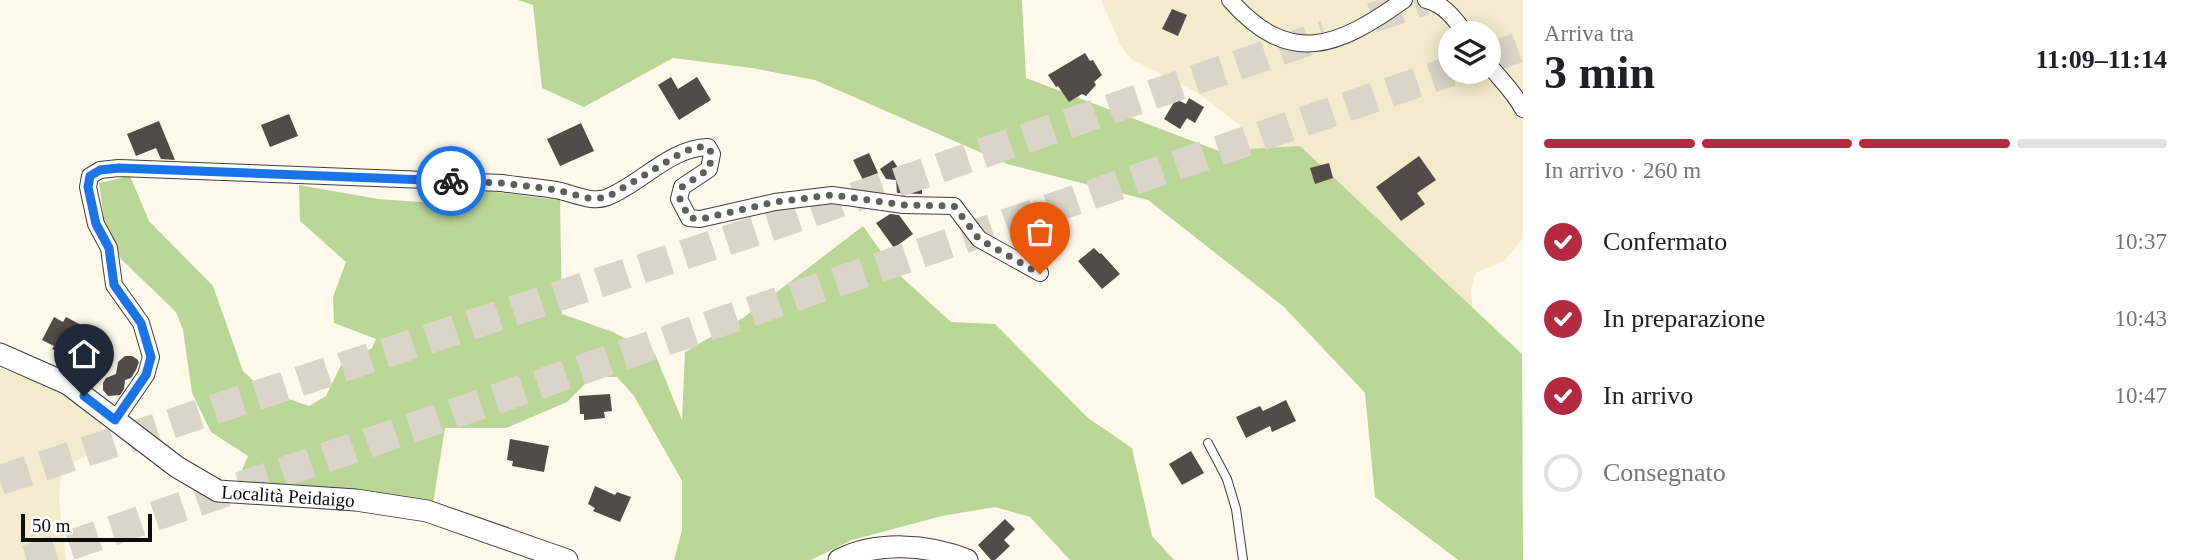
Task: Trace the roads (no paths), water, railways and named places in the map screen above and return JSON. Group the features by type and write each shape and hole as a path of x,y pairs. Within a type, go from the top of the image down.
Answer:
{"street":[{"path":"1230,0 1247,20 1270,35 1292,43 1320,43 1371,23 1404,0"},
{"path":"1426,0 1454,16 1457,21"},
{"path":"1501,78 1516,95 1523,108"},
{"path":"115,420 146,375 151,357 141,323 114,285 109,248 96,224 88,187 90,176 100,170 119,168 502,183 558,190 586,198 606,198 678,155 695,147 708,147 712,154 709,169 682,187 680,199 689,218 701,219 775,202 832,195 904,205 954,206 979,239 1040,274"},
{"name":"Località Peidaigo","path":"0,354 68,384 177,467 218,491 356,500 427,511 567,560"},
{"path":"839,560 855,552 881,548 923,548 967,560"}],"lane":[{"path":"1208,443 1227,479 1236,509 1243,560"}],"tunnel":[{"path":"1372,18 1425,0"},
{"path":"0,480 777,224 1325,35"},
{"path":"1501,54 1523,46"},
{"path":"27,560 1438,75"}]}
